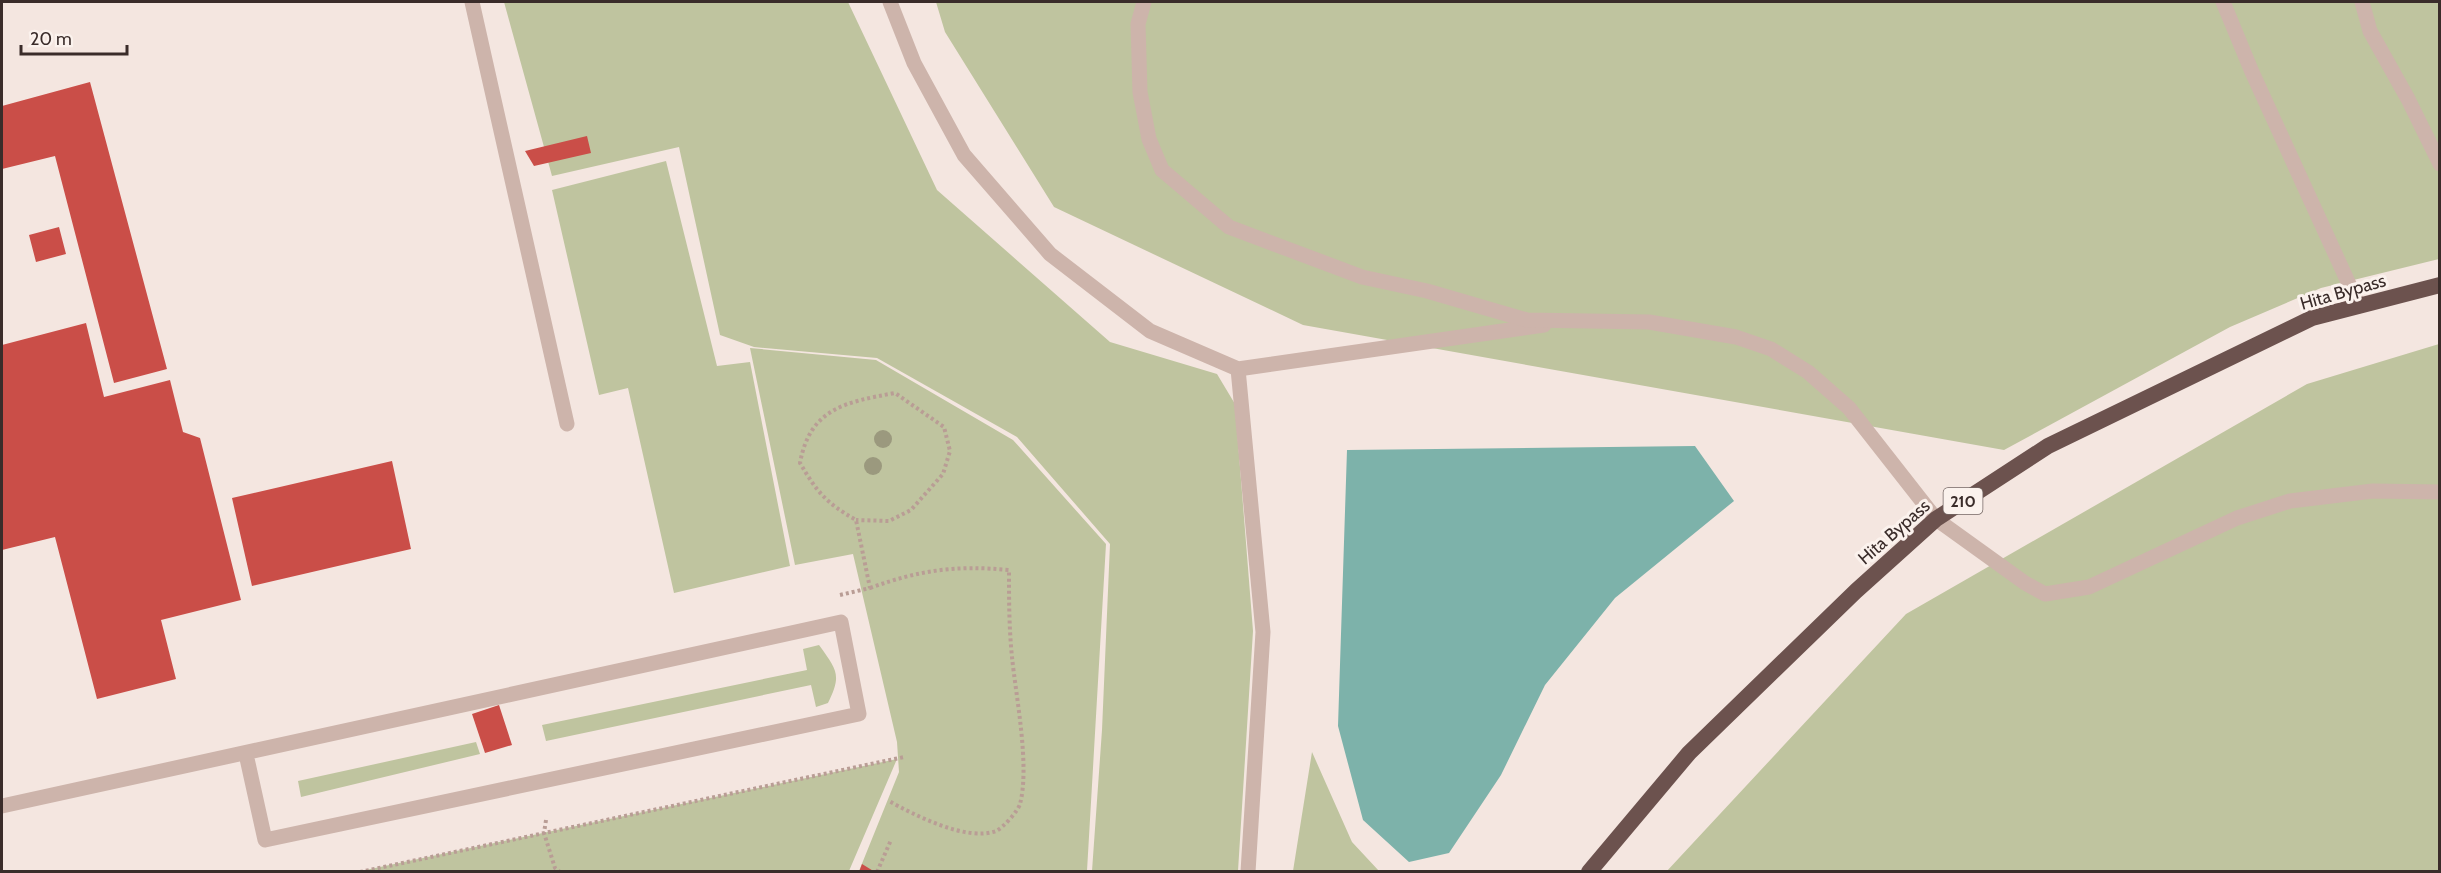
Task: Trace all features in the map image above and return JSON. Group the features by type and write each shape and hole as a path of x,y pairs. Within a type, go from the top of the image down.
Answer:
{"highway":[{"name":"Hita Bypass","path":"1589,872 1689,753 1851,596 1936,519 2048,446 2312,318 2439,285"}],"street":[{"path":"472,2 567,424"},
{"path":"890,2 914,63 964,155 1050,254 1150,331 1238,369 1567,321"},
{"path":"1144,2 1138,24 1140,92 1149,139 1162,170 1229,226 1362,277 1427,291 1527,320 1649,322 1736,337 1771,349 1808,372 1849,408 1936,519 2025,584 2045,594 2090,587 2237,518 2290,501 2373,491 2439,492"},
{"path":"2223,2 2252,72 2359,306"},
{"path":"2362,2 2370,31 2408,99 2439,164"},
{"path":"1238,369 1263,632 1248,872"},
{"path":"2,806 841,622 860,714 265,840 246,754"}],"path":[{"path":"894,393 944,427 950,451 943,474 911,510 890,521 856,520 830,506 817,492 800,463 804,441 819,421 846,404 894,393"},
{"path":"856,520 870,588"},
{"path":"831,597 912,575 956,567 1009,570 1009,625 1019,708 1020,806 999,830 981,834 917,817 888,801"},
{"path":"360,872 904,757"},
{"path":"546,820 544,833 555,868 560,872"},
{"path":"877,872 891,840"}],"green space":[{"path":"504,2 848,2 937,190 1110,342 1217,374 1235,404 1253,631 1238,871 1092,871 1102,730 1110,544 1017,437 877,358 754,347 720,335 679,147 552,176"},
{"path":"936,2 2439,2 2439,259 2321,288 2230,327 2004,450 1303,325 1054,207 945,32"},
{"path":"666,161 717,366 750,362 790,566 674,593 628,388 599,395 552,190"},
{"path":"2439,344 2439,871 1666,872 1906,614 2307,384"},
{"path":"750,348 876,360 1013,440 1106,544 1087,871 859,871 899,772 897,742 853,554 795,565"},
{"path":"819,645 836,673 835,686 828,703 816,707 811,685 546,741 542,725 807,670 803,649"},
{"path":"476,742 480,754 301,797 298,781"},
{"path":"1312,752 1352,842 1379,871 1293,871"},
{"path":"897,759 849,871 361,871"}],"water":[{"path":"1695,446 1734,501 1615,598 1545,685 1501,775 1449,853 1409,862 1363,820 1338,726 1347,450"}],"building":[{"path":"90,82 167,369 114,383 55,156 2,169 2,106"},
{"path":"587,136 591,153 534,166 525,151"},
{"path":"59,227 66,254 36,262 29,235"},
{"path":"86,323 104,397 170,380 183,432 200,438 241,600 161,620 176,679 97,699 55,537 2,550 2,345"},
{"path":"392,461 411,549 252,586 232,498"},
{"path":"499,705 512,745 485,753 472,714"},
{"path":"862,864 875,872 859,872"}]}
